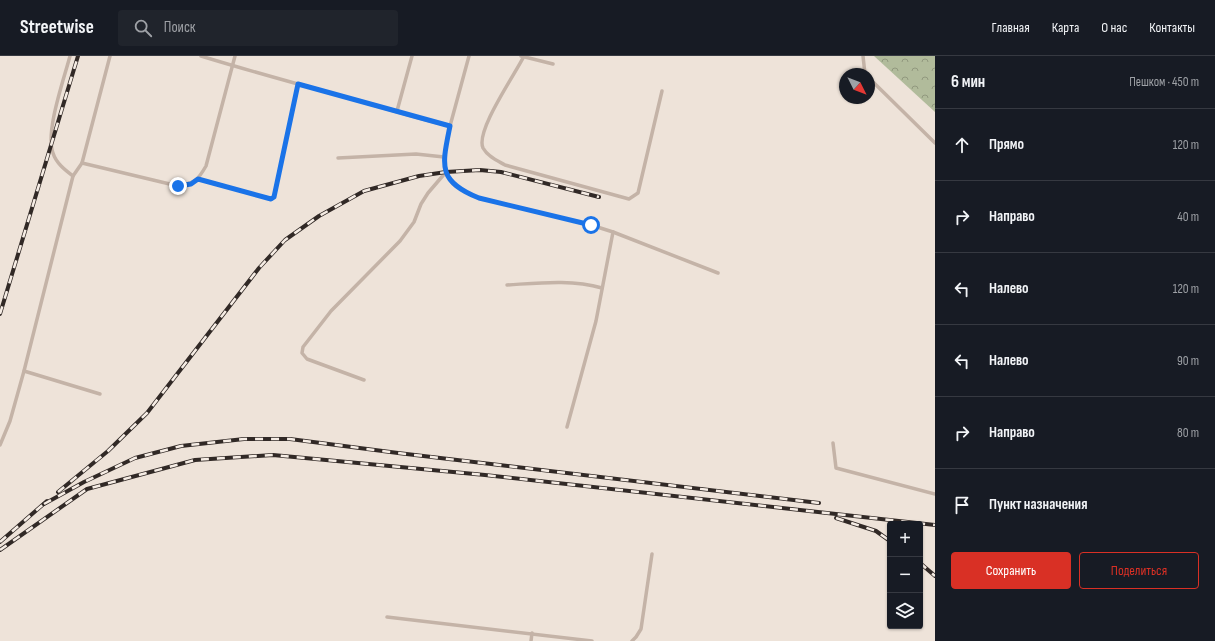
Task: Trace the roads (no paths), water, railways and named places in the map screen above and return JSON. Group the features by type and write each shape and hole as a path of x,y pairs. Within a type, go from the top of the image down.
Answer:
{"lane":[{"path":"70,56 52,125 51,140 53,153 57,161 62,168 73,176"},
{"path":"0,445 10,421 73,176 82,163 110,56"},
{"path":"201,56 232,66 450,126"},
{"path":"82,163 178,186 191,184 198,179 206,166 235,56"},
{"path":"397,111 412,56"},
{"path":"469,56 450,126 444,157 446,172 453,184 465,192 479,198 591,225 613,232 718,273"},
{"path":"553,64 523,56 484,130 482,142 485,151 493,158 506,165 629,199 638,193 662,91"},
{"path":"863,56 864,68"},
{"path":"198,179 271,199 274,197 298,84"},
{"path":"875,84 935,143"},
{"path":"338,158 416,154 444,157"},
{"path":"364,380 307,358 302,353 303,347 331,311 405,234 414,222 421,204 428,193 446,172"},
{"path":"567,427 596,321 613,232"},
{"path":"508,285 566,282 587,284 602,288"},
{"path":"24,371 100,394"},
{"path":"833,443 836,468 935,494"},
{"path":"632,641 641,629 652,554"},
{"path":"387,617 592,641"},
{"path":"531,641 532,633"}],"railway":[{"path":"0,314 78,56"},
{"path":"58,492 108,451 147,413 259,268 285,240 319,216 364,191 419,176 446,172 480,170 501,172 599,197"},
{"path":"44,504 84,482 135,458 181,446 244,439 290,439 819,503"},
{"path":"0,550 87,489 195,460 273,455 485,475 935,525"},
{"path":"0,542 47,501"},
{"path":"836,518 876,531 887,539"},
{"path":"923,566 935,576"}]}
